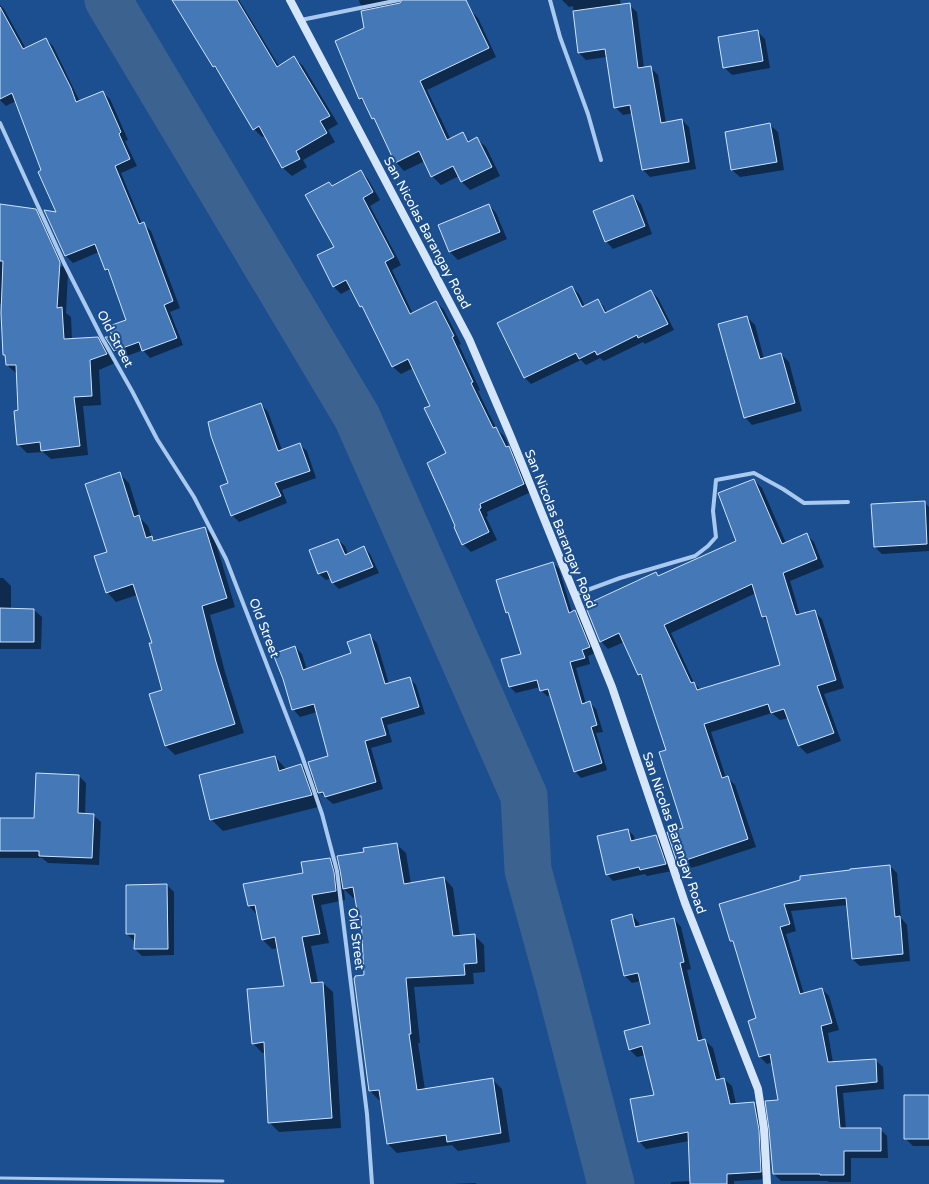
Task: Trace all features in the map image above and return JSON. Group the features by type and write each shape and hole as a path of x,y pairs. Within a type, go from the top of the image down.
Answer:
{"street":[{"name":"San Nicolas Barangay Road","path":"290,0 469,339 511,437 612,687 685,903 758,1089 764,1129 767,1184"},
{"path":"301,20 399,0"},
{"path":"550,0 560,37 588,114 601,160"},
{"name":"Old Street","path":"0,123 64,263 102,338 132,390 157,439 194,497 226,559 301,753 322,814 337,871 367,1114 372,1184"},
{"path":"574,595 620,578 695,556 708,546 716,537 713,511 716,480 754,473 783,489 804,503 848,502"}],"lane":[{"path":"0,1178 223,1181"}],"building":[{"path":"172,0 237,0 277,67 294,56 330,116 320,121 327,133 296,151 300,159 282,168 259,126 253,130 215,66 213,67"},
{"path":"402,0 466,0 489,48 420,81 447,140 463,132 468,142 477,137 492,167 461,182 453,166 431,177 419,151 395,163 374,118 372,119 362,98 359,99 335,41 364,28 361,11 400,3"},
{"path":"630,3 638,68 651,66 661,123 682,119 689,162 642,170 630,105 614,108 605,49 578,53 573,11"},
{"path":"0,7 23,49 46,38 71,88 76,102 103,91 121,132 119,134 130,159 115,166 139,224 144,222 173,301 164,305 177,338 142,351 139,342 114,351 105,337 112,337 109,326 126,320 108,269 105,270 95,244 65,256 44,210 56,212 38,172 41,170 12,93 0,99"},
{"path":"758,30 763,61 723,68 718,37"},
{"path":"770,123 777,162 731,170 725,132"},
{"path":"361,170 373,192 363,198 394,257 385,262 410,314 436,301 454,336 452,337 473,382 471,383 493,428 496,427 506,447 509,446 524,484 480,504 481,508 479,509 489,532 462,545 427,463 446,453 424,408 430,406 408,359 392,367 362,306 360,307 346,280 333,287 317,255 334,247 305,195 329,182 332,186"},
{"path":"633,195 645,226 605,242 593,211"},
{"path":"0,204 36,209 60,262 57,308 62,307 64,339 98,337 107,354 90,360 92,396 74,397 80,446 41,451 40,442 17,445 14,411 18,410 16,365 6,365 5,355 3,355 1,313 3,261 0,261"},
{"path":"489,204 500,232 449,252 438,225"},
{"path":"572,286 582,307 598,299 605,313 651,290 668,324 638,338 637,335 597,355 595,351 579,359 576,353 524,378 497,323"},
{"path":"747,316 760,359 781,353 795,403 744,418 718,324"},
{"path":"261,403 278,451 300,443 310,471 275,483 281,496 231,516 220,486 228,483 211,436 208,422"},
{"path":"120,472 134,517 139,515 146,538 152,536 153,541 205,527 227,598 202,606 216,662 235,724 165,746 149,694 162,690 149,643 152,643 133,584 106,593 94,556 107,552 85,484"},
{"path":"754,479 782,544 807,533 817,559 783,573 796,615 815,610 836,680 817,686 834,733 798,746 784,709 771,713 768,704 704,724 722,778 728,776 748,839 677,862 667,832 683,828 659,752 666,750 641,674 638,675 619,633 600,642 585,605 656,572 658,576 736,541 718,493","holes":["752,584 762,617 766,616 780,665 697,690 694,682 691,683 664,625"]},
{"path":"925,501 927,544 874,547 871,504"},
{"path":"338,539 345,555 364,546 373,567 332,583 327,571 318,574 309,550"},
{"path":"553,562 569,613 575,610 590,647 582,650 585,658 570,662 582,704 590,701 597,725 591,727 602,763 574,772 548,689 540,691 537,680 509,687 501,659 521,654 496,580"},
{"path":"0,608 34,609 34,642 0,642"},
{"path":"370,634 385,684 410,677 419,707 381,718 386,735 365,741 376,782 325,797 323,792 318,793 308,762 328,756 314,704 292,710 283,679 273,654 295,646 303,670 351,653 347,642"},
{"path":"275,756 279,771 301,764 312,795 210,820 199,775"},
{"path":"36,773 79,775 78,813 94,814 92,858 39,856 39,851 0,851 0,818 34,818"},
{"path":"628,829 631,841 656,835 666,864 640,870 639,867 606,875 597,836"},
{"path":"397,843 404,884 444,877 453,936 475,934 477,963 464,964 465,975 406,978 411,1034 409,1034 417,1090 493,1078 501,1133 447,1142 446,1135 387,1144 379,1090 369,1091 354,978 355,976 364,975 361,916 358,916 353,887 343,889 337,856 364,852 363,848"},
{"path":"330,858 334,872 336,891 312,895 320,934 302,937 311,983 323,982 332,1118 268,1123 264,1042 252,1044 247,989 284,986 275,937 262,940 255,905 248,906 243,884 303,873 301,862"},
{"path":"890,865 895,917 900,916 903,954 852,959 846,898 784,904 790,924 780,927 800,994 822,988 832,1023 821,1026 828,1062 876,1059 877,1082 836,1086 840,1128 881,1128 881,1151 844,1151 844,1175 773,1174 765,1101 778,1100 770,1054 759,1057 748,1021 756,1018 733,941 730,941 719,904 800,880 800,876"},
{"path":"167,884 168,949 134,949 135,934 126,934 126,885"},
{"path":"632,914 635,927 674,918 684,962 680,963 698,1041 705,1039 716,1080 724,1078 730,1104 754,1102 759,1130 761,1172 727,1174 727,1184 690,1184 688,1132 638,1142 630,1099 654,1095 642,1046 629,1050 624,1031 650,1024 638,973 624,976 611,920"},
{"path":"904,1095 929,1095 929,1139 904,1139"}],"waterway":[{"path":"108,0 357,417 524,796 528,870 611,1184"}]}
